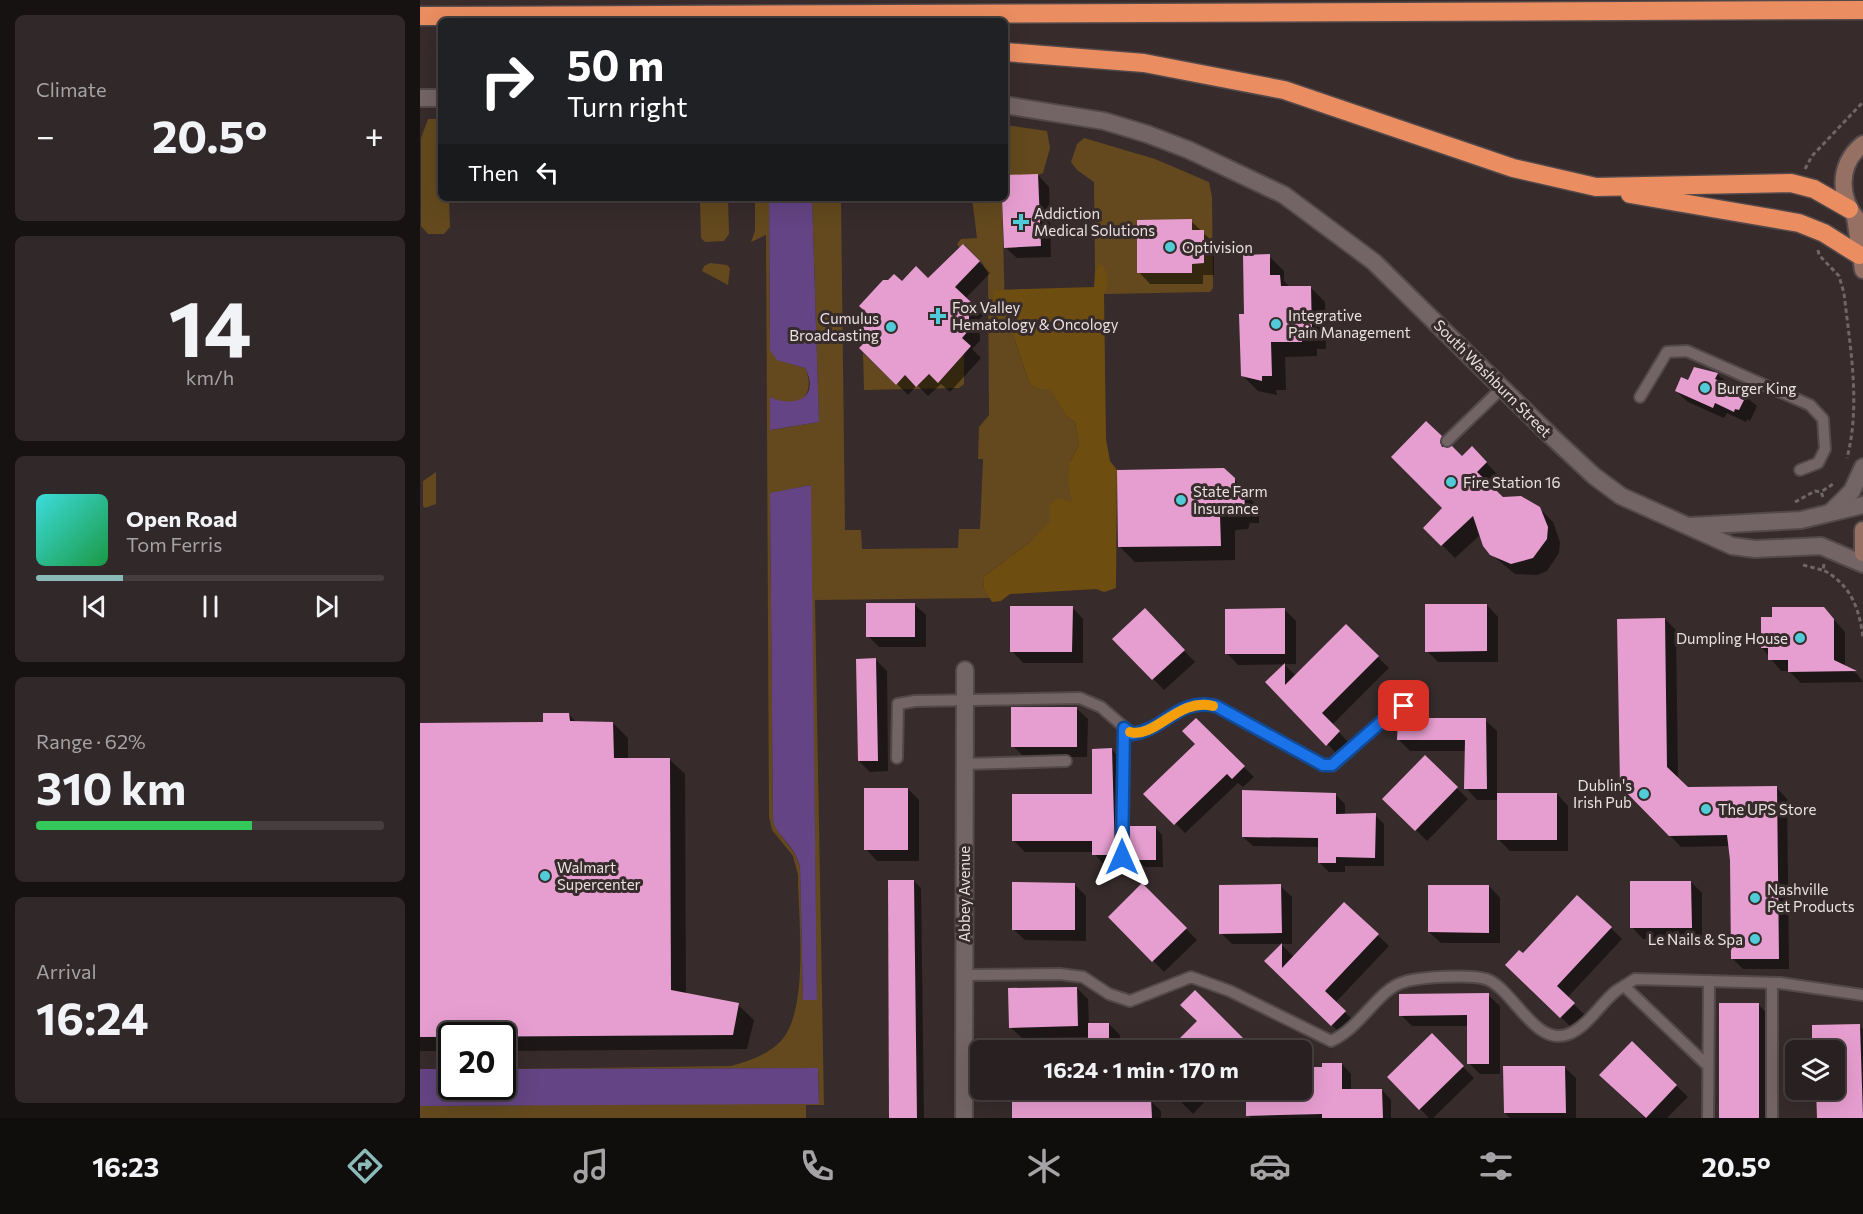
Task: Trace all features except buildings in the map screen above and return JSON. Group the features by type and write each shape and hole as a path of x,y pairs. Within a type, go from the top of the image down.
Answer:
{"highway":[{"path":"420,16 743,18 1863,10"},
{"path":"1008,52 1144,63 1284,90 1514,168 1596,187 1767,216 1814,228 1861,262"},
{"path":"1596,187 1791,183 1806,187 1856,217"}],"main road":[{"path":"1861,262 1856,217 1843,188 1851,156 1863,144"},
{"path":"1863,530 1863,553"}],"street":[{"path":"420,98 438,98"},
{"name":"South Washburn Street","path":"1008,105 1104,121 1147,134 1189,150 1284,195 1374,262 1502,388 1611,490 1643,508 1690,526 1732,546 1755,549 1821,546 1863,564"},
{"path":"1827,508 1852,491 1863,467"},
{"name":"South Washburn Street","path":"1690,526 1801,520 1827,508 1863,505"},
{"name":"Abbey Avenue","path":"964,670 964,1118"}],"lane":[{"path":"1640,397 1667,352 1686,351 1810,405 1823,419 1826,449 1818,463 1800,470"},
{"path":"1447,441 1502,388"},
{"path":"897,758 898,704 964,699 1080,698 1101,707 1132,734 1144,732 1181,709 1202,703 1216,706 1323,765 1332,765 1388,716 1404,706"},
{"path":"1122,857 1124,728"},
{"path":"964,764 1066,761"},
{"path":"964,975 1060,974 1083,977 1109,994 1130,1001 1191,977 1230,991 1331,1041 1356,1026 1390,987 1405,981 1468,977 1487,979 1544,1033 1566,1035 1579,1028 1624,986 1635,979 1772,983 1863,995"},
{"path":"1708,1118 1709,981"},
{"path":"1772,983 1772,1118"},
{"path":"1624,986 1708,1066"}],"path":[{"path":"1806,187 1805,168 1812,156 1863,102"},
{"path":"1814,228 1819,255 1839,276 1844,293 1854,402 1847,460"},
{"path":"1850,447 1857,448"},
{"path":"1827,508 1821,492 1836,481"},
{"path":"1823,570 1824,562"},
{"path":"1811,568 1823,570 1838,577 1849,591 1863,634"}],"shaded area":[{"path":"428,119 438,119 438,201 449,201 450,227 444,234 428,234 421,226 421,138"},
{"path":"1008,125 1047,131 1050,148 1043,173 1008,176"},
{"path":"1084,138 1155,159 1209,182 1212,197 1213,288 1210,292 1104,294 1101,264 1095,271 1094,182 1077,170 1071,162 1077,144","holes":["1137,220 1192,220 1192,230 1204,230 1204,263 1192,263"]},
{"path":"700,201 728,201 729,234 724,241 705,242 701,238"},
{"path":"755,201 769,201 770,350 785,362 805,368 809,380 805,397 795,403 786,404 770,397 770,430 819,422 812,201 841,201 845,530 861,530 862,549 958,548 959,529 980,529 983,459 978,459 979,427 989,415 988,274 983,264 964,244 960,248 957,244 961,239 977,238 972,201 1002,201 1005,313 1010,317 1010,326 1030,385 1038,389 1050,388 1066,416 1075,422 1079,445 1070,462 1073,502 1049,506 1052,520 1030,542 983,577 984,588 991,598 815,600 824,1105 806,1105 806,1118 420,1118 420,1106 819,1103 818,1068 516,1069 731,1066 757,1057 775,1047 789,1028 795,1009 800,963 798,875 793,856 772,830 769,817 766,235 751,242 755,231","holes":["810,485 817,999 803,1000 800,867 773,820 770,494"]},
{"path":"769,201 812,201 819,422 770,430 770,397 788,402 796,401 808,393 810,386 805,368 777,360 770,350"},
{"path":"710,263 727,265 730,268 728,285 702,271 704,266"},
{"path":"1101,263 1107,274 1108,282 1104,294 1106,439 1110,461 1117,470 1116,588 1104,592 1096,589 1010,594 1001,601 992,602 984,588 983,577 1030,542 1051,520 1049,506 1058,498 1072,502 1068,480 1070,462 1079,445 1075,422 1066,416 1050,389 1038,389 1030,385 1010,326 1010,317 1005,313 995,321 991,316 994,290 1094,287 1095,271"},
{"path":"863,353 896,385 905,375 916,387 929,374 938,382 964,353 964,384 959,388 864,390"},
{"path":"436,472 436,504 425,508 423,506 423,481"},
{"path":"811,485 817,1000 803,1000 800,867 794,852 777,830 773,820 770,493"},
{"path":"818,1068 819,1104 420,1106 420,1069 438,1069 438,1100 516,1100 516,1069"}],"slow traffic":[{"path":"1130,732 1132,734 1144,732 1181,709 1202,703 1213,706"}],"place":[{"name":"Addiction Medical Solutions","path":"1021,222"},
{"name":"Optivision","path":"1170,247"},
{"name":"Fox Valley Hematology & Oncology","path":"938,316"},
{"name":"Integrative Pain Management","path":"1276,324"},
{"name":"Cumulus Broadcasting","path":"891,327"},
{"name":"Burger King","path":"1705,388"},
{"name":"Fire Station 16","path":"1451,482"},
{"name":"State Farm Insurance","path":"1181,500"},
{"name":"Dumpling House","path":"1800,638"},
{"name":"Dublin's Irish Pub","path":"1644,794"},
{"name":"The UPS Store","path":"1706,809"},
{"name":"Walmart Supercenter","path":"545,876"},
{"name":"Nashville Pet Products","path":"1755,898"},
{"name":"Le Nails & Spa","path":"1755,939"}],"route":[{"path":"1122,857 1124,728 1132,734 1144,732 1181,709 1202,703 1216,706 1323,765 1332,765 1388,716 1404,706"}]}
